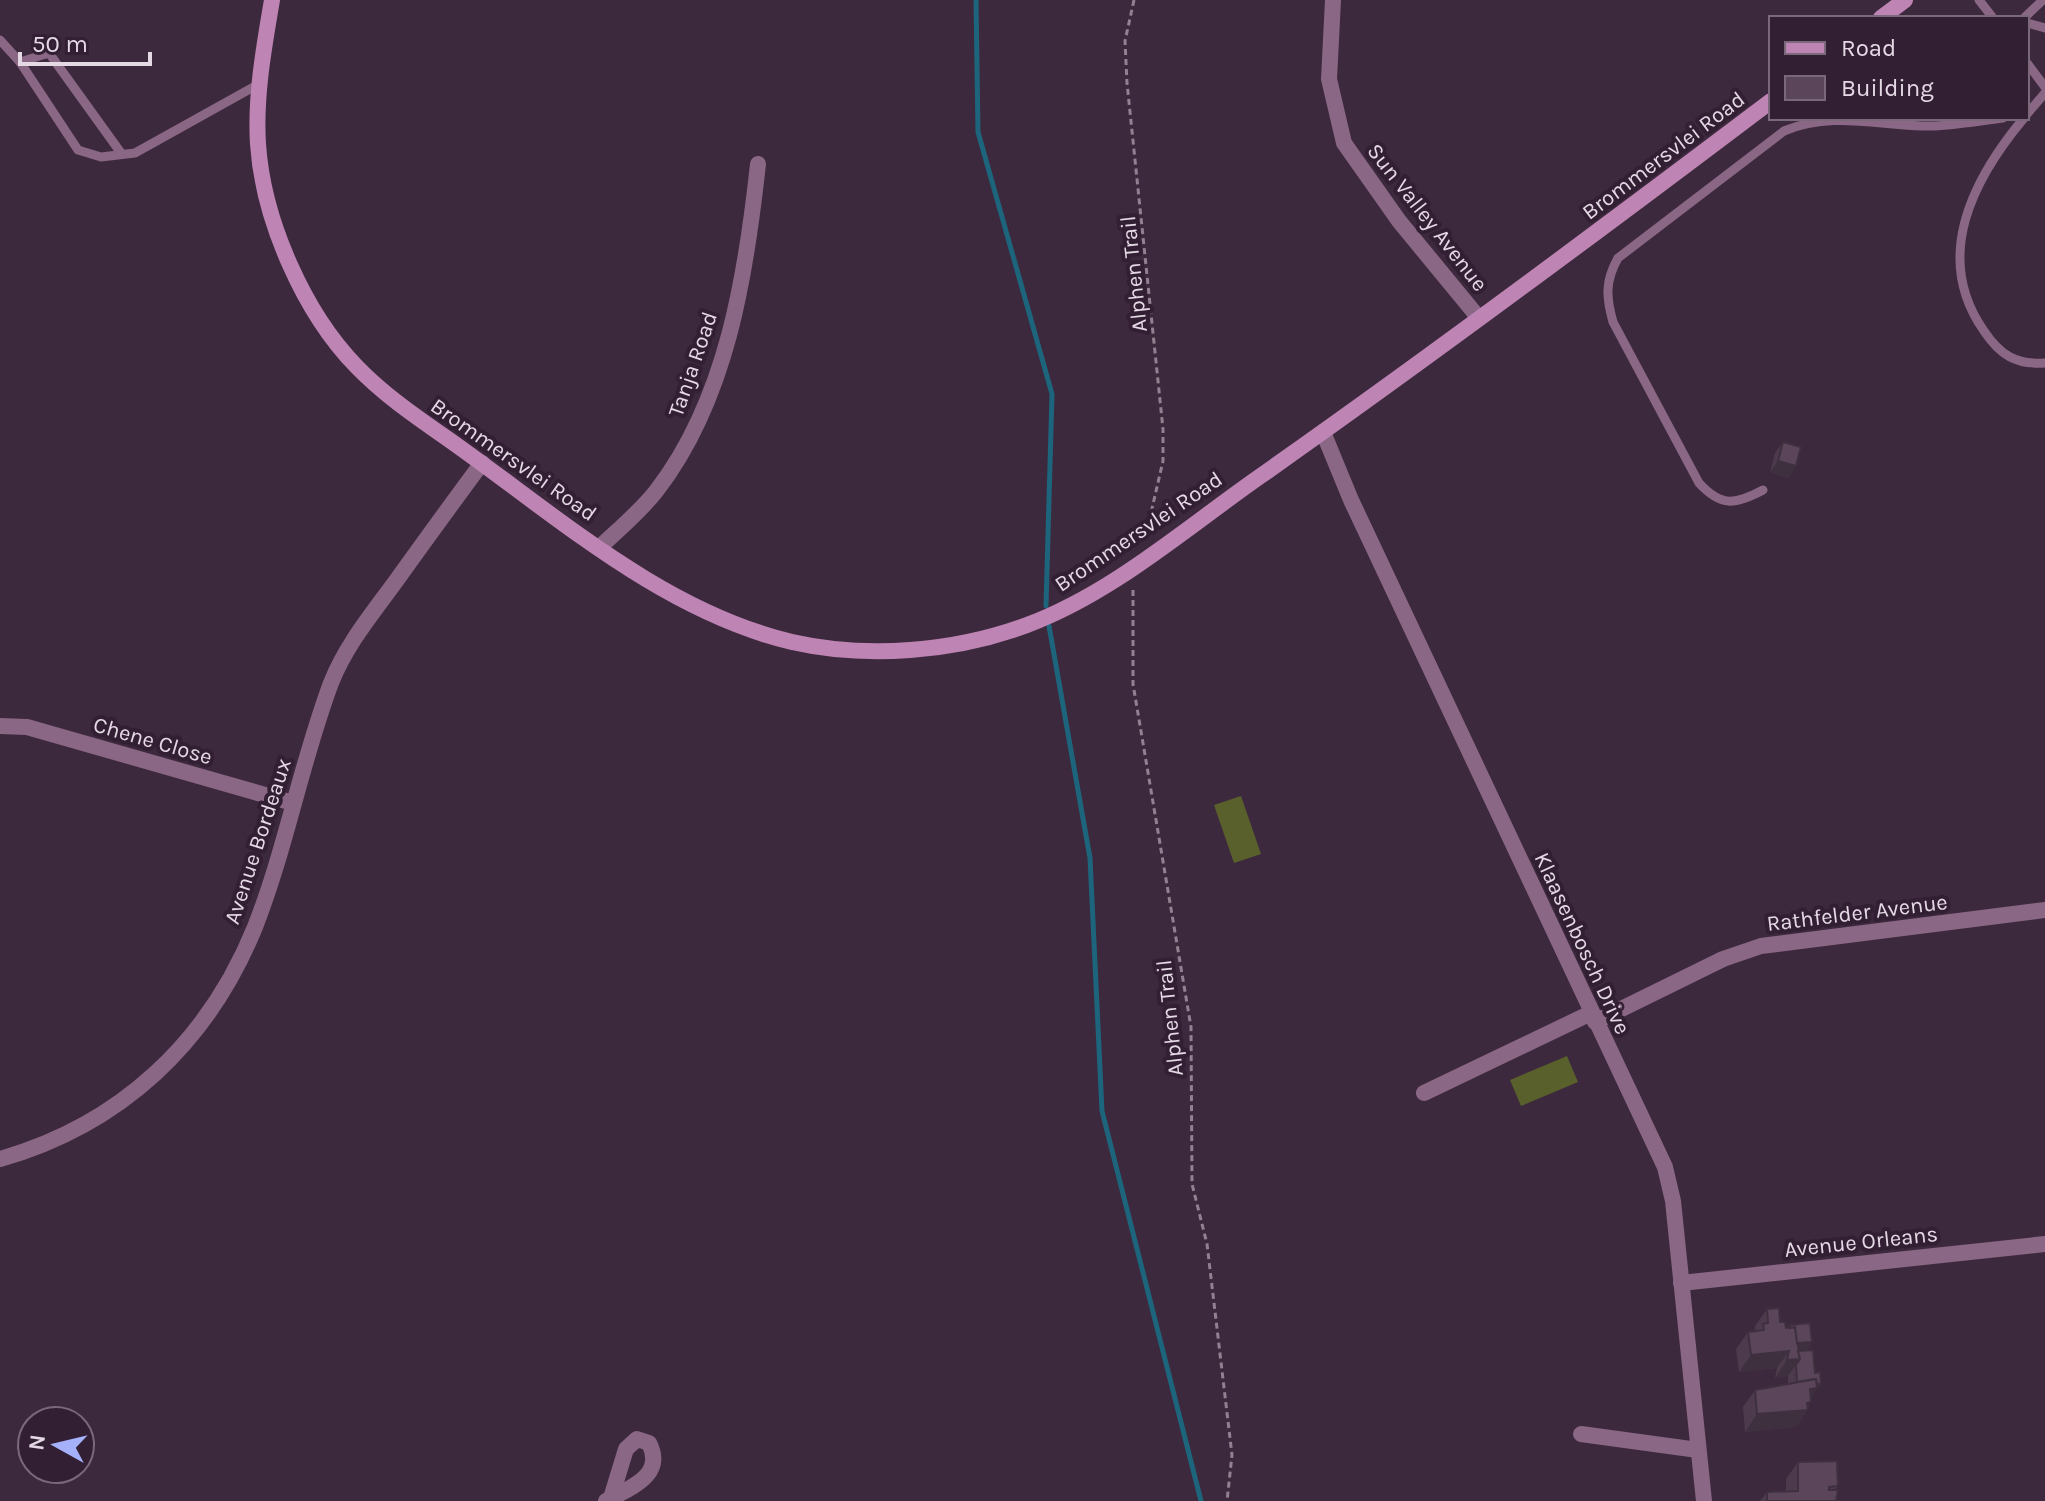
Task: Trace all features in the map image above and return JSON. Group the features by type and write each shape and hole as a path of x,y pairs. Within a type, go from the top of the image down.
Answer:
{"street":[{"name":"Brommersvlei Road","path":"272,0 259,84 258,147 266,185 277,231 295,276 309,301 357,367 406,409 600,547 683,601 750,630 794,642 879,652 951,645 1024,626 1099,589 1323,432 1769,102"},
{"name":"Sun Valley Avenue","path":"1333,0 1329,79 1344,143 1399,221 1478,317"},
{"path":"1884,16 1905,0"},
{"name":"Tanja Road","path":"600,547 656,491 697,426 725,348 749,248 758,164"},
{"name":"Klaasenbosch Drive","path":"1323,432 1593,1018 1665,1167 1673,1201 1704,1501"},
{"name":"Avenue Bordeaux","path":"0,1159 46,1145 86,1125 139,1091 183,1047 222,992 255,927 332,682 354,638 482,463"},
{"name":"Chene Close","path":"0,726 27,727 293,803"},
{"name":"Rathfelder Avenue","path":"1424,1093 1723,959 1761,946 2045,910"},
{"name":"Avenue Orleans","path":"1681,1283 2045,1244"},
{"path":"1581,1434 1698,1450"}],"lane":[{"path":"1979,0 1991,16"},
{"path":"2026,16 2043,0"},
{"path":"0,40 20,62 78,150 101,157 135,153 259,84"},
{"path":"20,62 49,53 121,153"},
{"path":"2029,66 2045,90 2029,111"},
{"path":"1763,490 1745,500 1726,501 1713,498 1699,483 1613,322 1606,298 1607,284 1618,258 1784,131 1806,122 1835,120"},
{"path":"1862,120 1933,126 1986,120"},
{"path":"2023,120 1979,180 1959,253 1962,284 1971,313 1989,339 2006,358 2029,364 2045,363"}],"path":[{"name":"Alphen Trail","path":"1134,0 1125,41 1127,83 1163,429 1163,461 1143,544"},
{"name":"Alphen Trail","path":"1133,580 1133,684 1191,1027 1192,1184 1207,1244 1232,1455 1227,1501"}],"green space":[{"path":"1241,796 1261,854 1234,863 1214,805"},
{"path":"1567,1056 1578,1082 1521,1106 1510,1080"}],"building":[{"path":"1783,442 1801,447 1796,466 1778,461"},
{"path":"1779,1308 1780,1322 1785,1322 1786,1328 1795,1327 1800,1359 1787,1360 1789,1351 1751,1355 1748,1332 1764,1330 1763,1324 1768,1323 1767,1309"},
{"path":"1810,1323 1812,1342 1797,1343 1795,1327 1790,1328 1790,1325"},
{"path":"1813,1350 1815,1373 1820,1372 1821,1384 1817,1384 1816,1379 1797,1382 1798,1351"},
{"path":"1816,1379 1817,1388 1810,1389 1808,1410 1757,1414 1755,1390"},
{"path":"1837,1461 1838,1486 1829,1487 1829,1490 1838,1490 1836,1501 1767,1501 1767,1492 1798,1491 1798,1462"}],"waterway":[{"path":"976,0 978,132 1052,394 1046,606"},
{"path":"1049,626 1090,858 1102,1111 1201,1501"}]}
